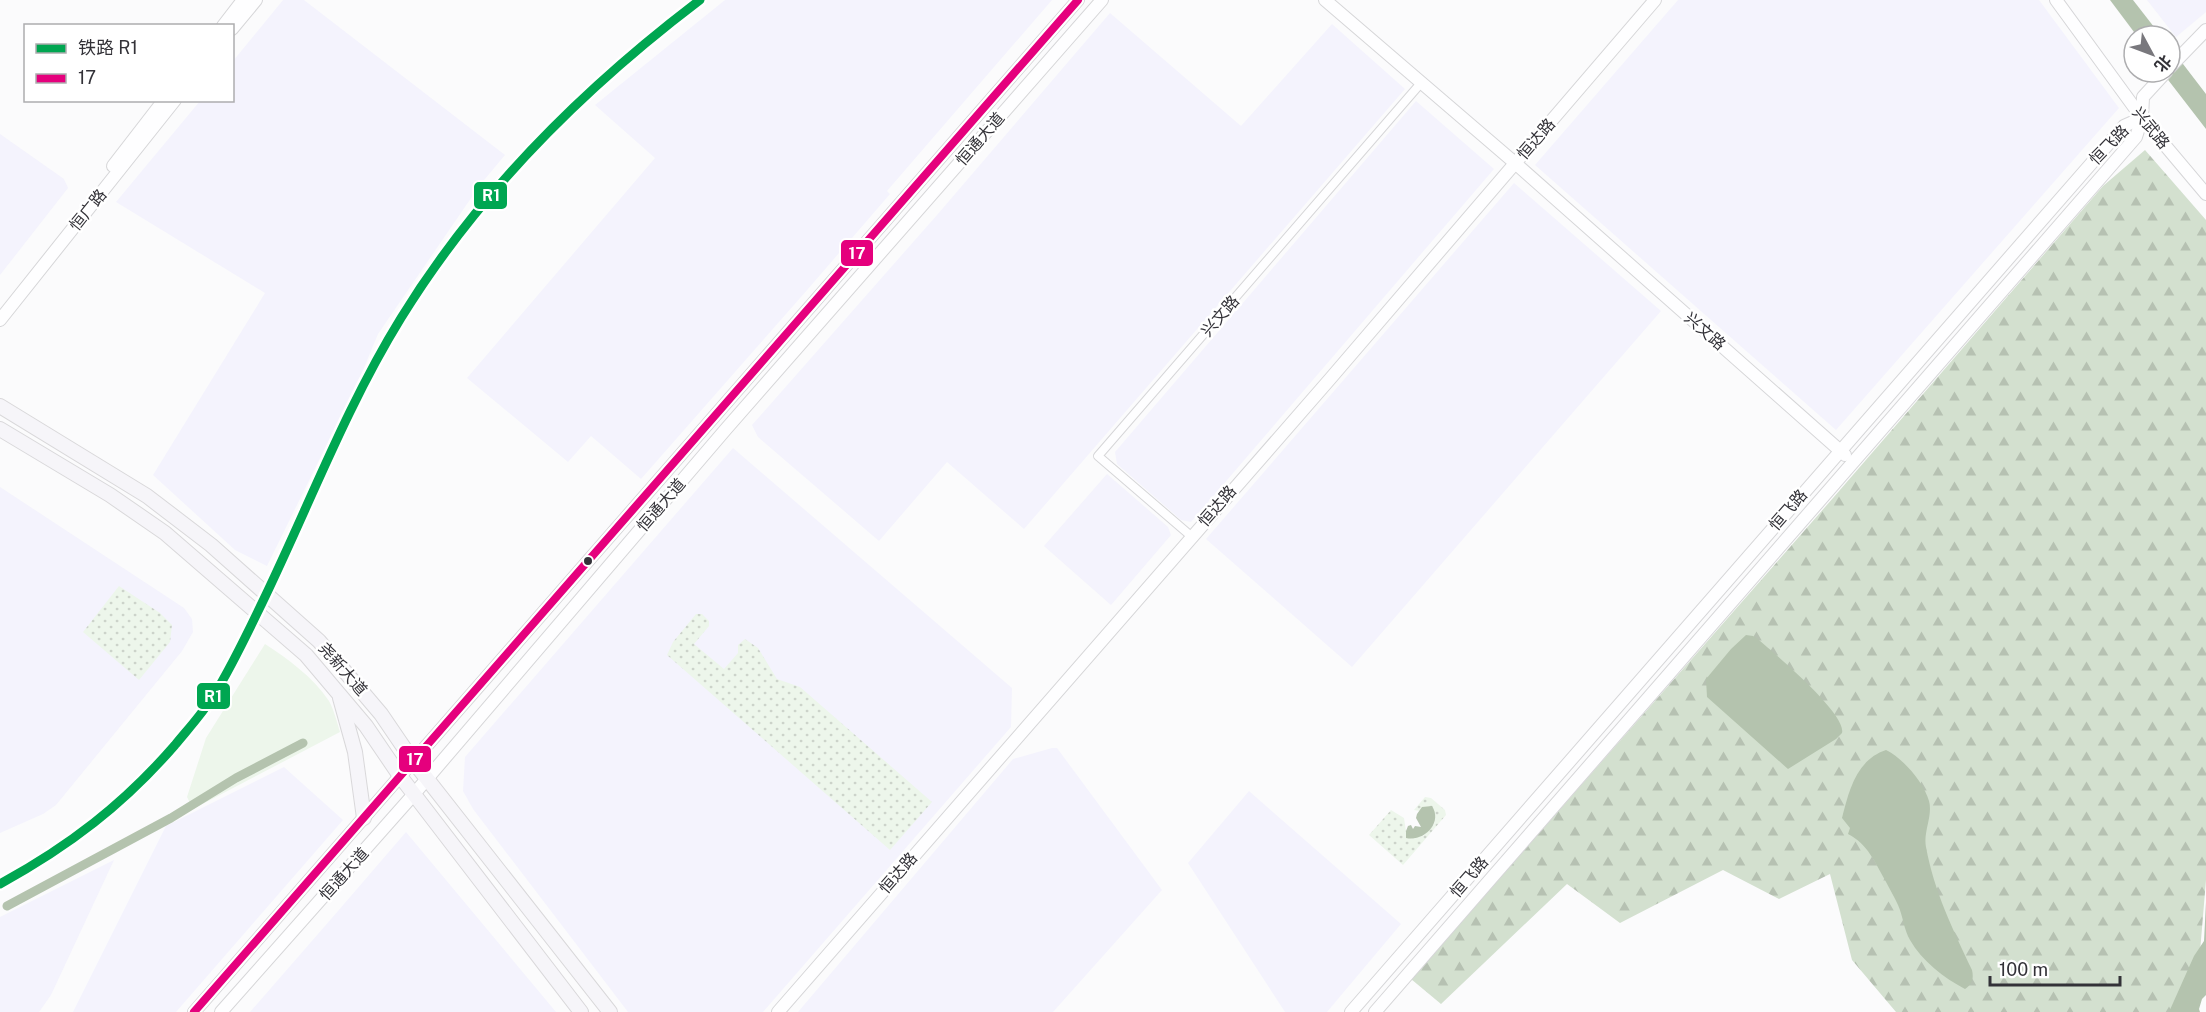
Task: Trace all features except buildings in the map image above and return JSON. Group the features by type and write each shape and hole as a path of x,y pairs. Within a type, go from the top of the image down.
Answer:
{"main road":[{"path":"225,24 243,0"},
{"path":"234,27 256,0"},
{"name":"恒通大道","path":"194,1012 1078,0"},
{"name":"恒通大道","path":"221,1012 414,794 726,429 1102,0"},
{"name":"兴文路","path":"1325,0 1515,163 1852,462"},
{"name":"恒达路","path":"778,1012 1330,379 1655,0"},
{"name":"兴武路","path":"2056,0 2142,118 2206,194"},
{"path":"2182,54 2206,30"},
{"path":"2142,118 2143,97 2155,84"},
{"name":"恒广路","path":"0,309 162,102"},
{"name":"恒广路","path":"0,320 173,102"},
{"name":"恒飞路","path":"1351,1012 2124,126 2142,118"},
{"name":"恒飞路","path":"1376,1012 2136,137 2142,118"},
{"name":"尧新大道","path":"0,406 147,496 211,545 319,641 381,714 413,761 610,1012"},
{"name":"尧新大道","path":"0,429 110,495 165,533 306,655 366,726 400,776 581,1012"},
{"path":"338,691 355,752 364,818"}],"street":[{"name":"兴文路","path":"1191,536 1098,456 1421,83"}],"shaded area":[{"path":"283,0 304,0 505,155 480,185 378,334 361,375 267,566 235,550 153,475 265,293 116,202 199,102 234,102 234,60"},
{"path":"725,0 1052,0 887,191 890,194 641,479 591,436 568,462 467,378 655,158 595,105"},
{"path":"1678,0 2039,0 2119,108 1836,430 1535,165"},
{"path":"2110,0 2133,0 2152,24 2128,24"},
{"path":"2147,0 2206,0 2206,12 2182,32 2182,24 2166,24"},
{"path":"1110,13 1241,126 1332,24 1405,89 1024,529 947,462 879,541 758,437 752,425 937,215"},
{"path":"2182,63 2206,94 2206,129 2171,84 2182,84"},
{"path":"1416,101 1494,169 1191,522 1181,520 1117,464 1115,452"},
{"path":"0,134 64,179 68,188 0,275"},
{"path":"1514,183 1661,311 1352,667 1206,539"},
{"path":"733,448 1012,688 1011,727 763,1012 628,1012 473,809 463,791 465,757"},
{"path":"1107,474 1168,527 1171,535 1111,605 1044,546"},
{"path":"0,487 184,608 192,619 193,632 182,651 56,805 43,814 0,833"},
{"path":"119,586 160,613 172,625 170,642 139,680 83,632"},
{"path":"696,614 702,614 709,621 709,626 694,644 724,669 738,653 738,645 745,639 758,648 777,679 800,687 932,802 890,850 667,655 673,642"},
{"path":"1746,635 1759,640 1794,671 1822,699 1841,724 1842,733 1836,739 1788,769 1707,697 1706,679"},
{"path":"265,644 300,669 323,692 331,705 340,732 193,809 187,797 206,738"},
{"path":"1057,748 1162,890 1053,1012 798,1012 1013,759"},
{"path":"1886,750 1912,772 1923,787 1929,801 1930,812 1925,841 1929,863 1951,925 1972,970 1972,981 1965,989 1934,968 1915,948 1908,936 1898,905 1878,867 1866,848 1848,834 1850,828 1842,818 1855,778 1867,761"},
{"path":"284,767 343,820 176,1012 73,1012 166,826"},
{"path":"1249,791 1401,924 1327,1012 1285,1012 1188,863"},
{"path":"1425,797 1431,798 1445,810 1446,815 1403,865 1369,835 1391,810 1404,818 1407,838 1423,836 1434,824 1435,814 1414,810"},
{"path":"1432,806 1435,819 1430,830 1419,837 1406,838 1408,826 1411,825 1413,829 1415,826 1421,827 1416,818 1422,807"},
{"path":"406,832 556,1012 250,1012 338,911"},
{"path":"114,860 51,995 39,1012 0,1012 0,917"},
{"path":"2206,902 2206,995 2202,999 2200,1012 2169,1012 2194,956 2204,941"}],"green space":[{"path":"2145,150 2206,220 2206,880 2200,952 2176,1012 1896,1012 1852,960 1830,874 1779,899 1723,870 1620,923 1567,884 1441,1004 1411,979 2103,186"}],"waterway":[{"path":"7,906 171,818 236,778 303,743"}],"rail line":[{"name":"R1","path":"0,884 49,855 94,823 155,767 200,715 221,684 245,638 328,458 381,352 431,272 464,228 536,145 615,69 700,0"}],"transit line":[{"name":"17","path":"194,1012 1078,0"}]}
